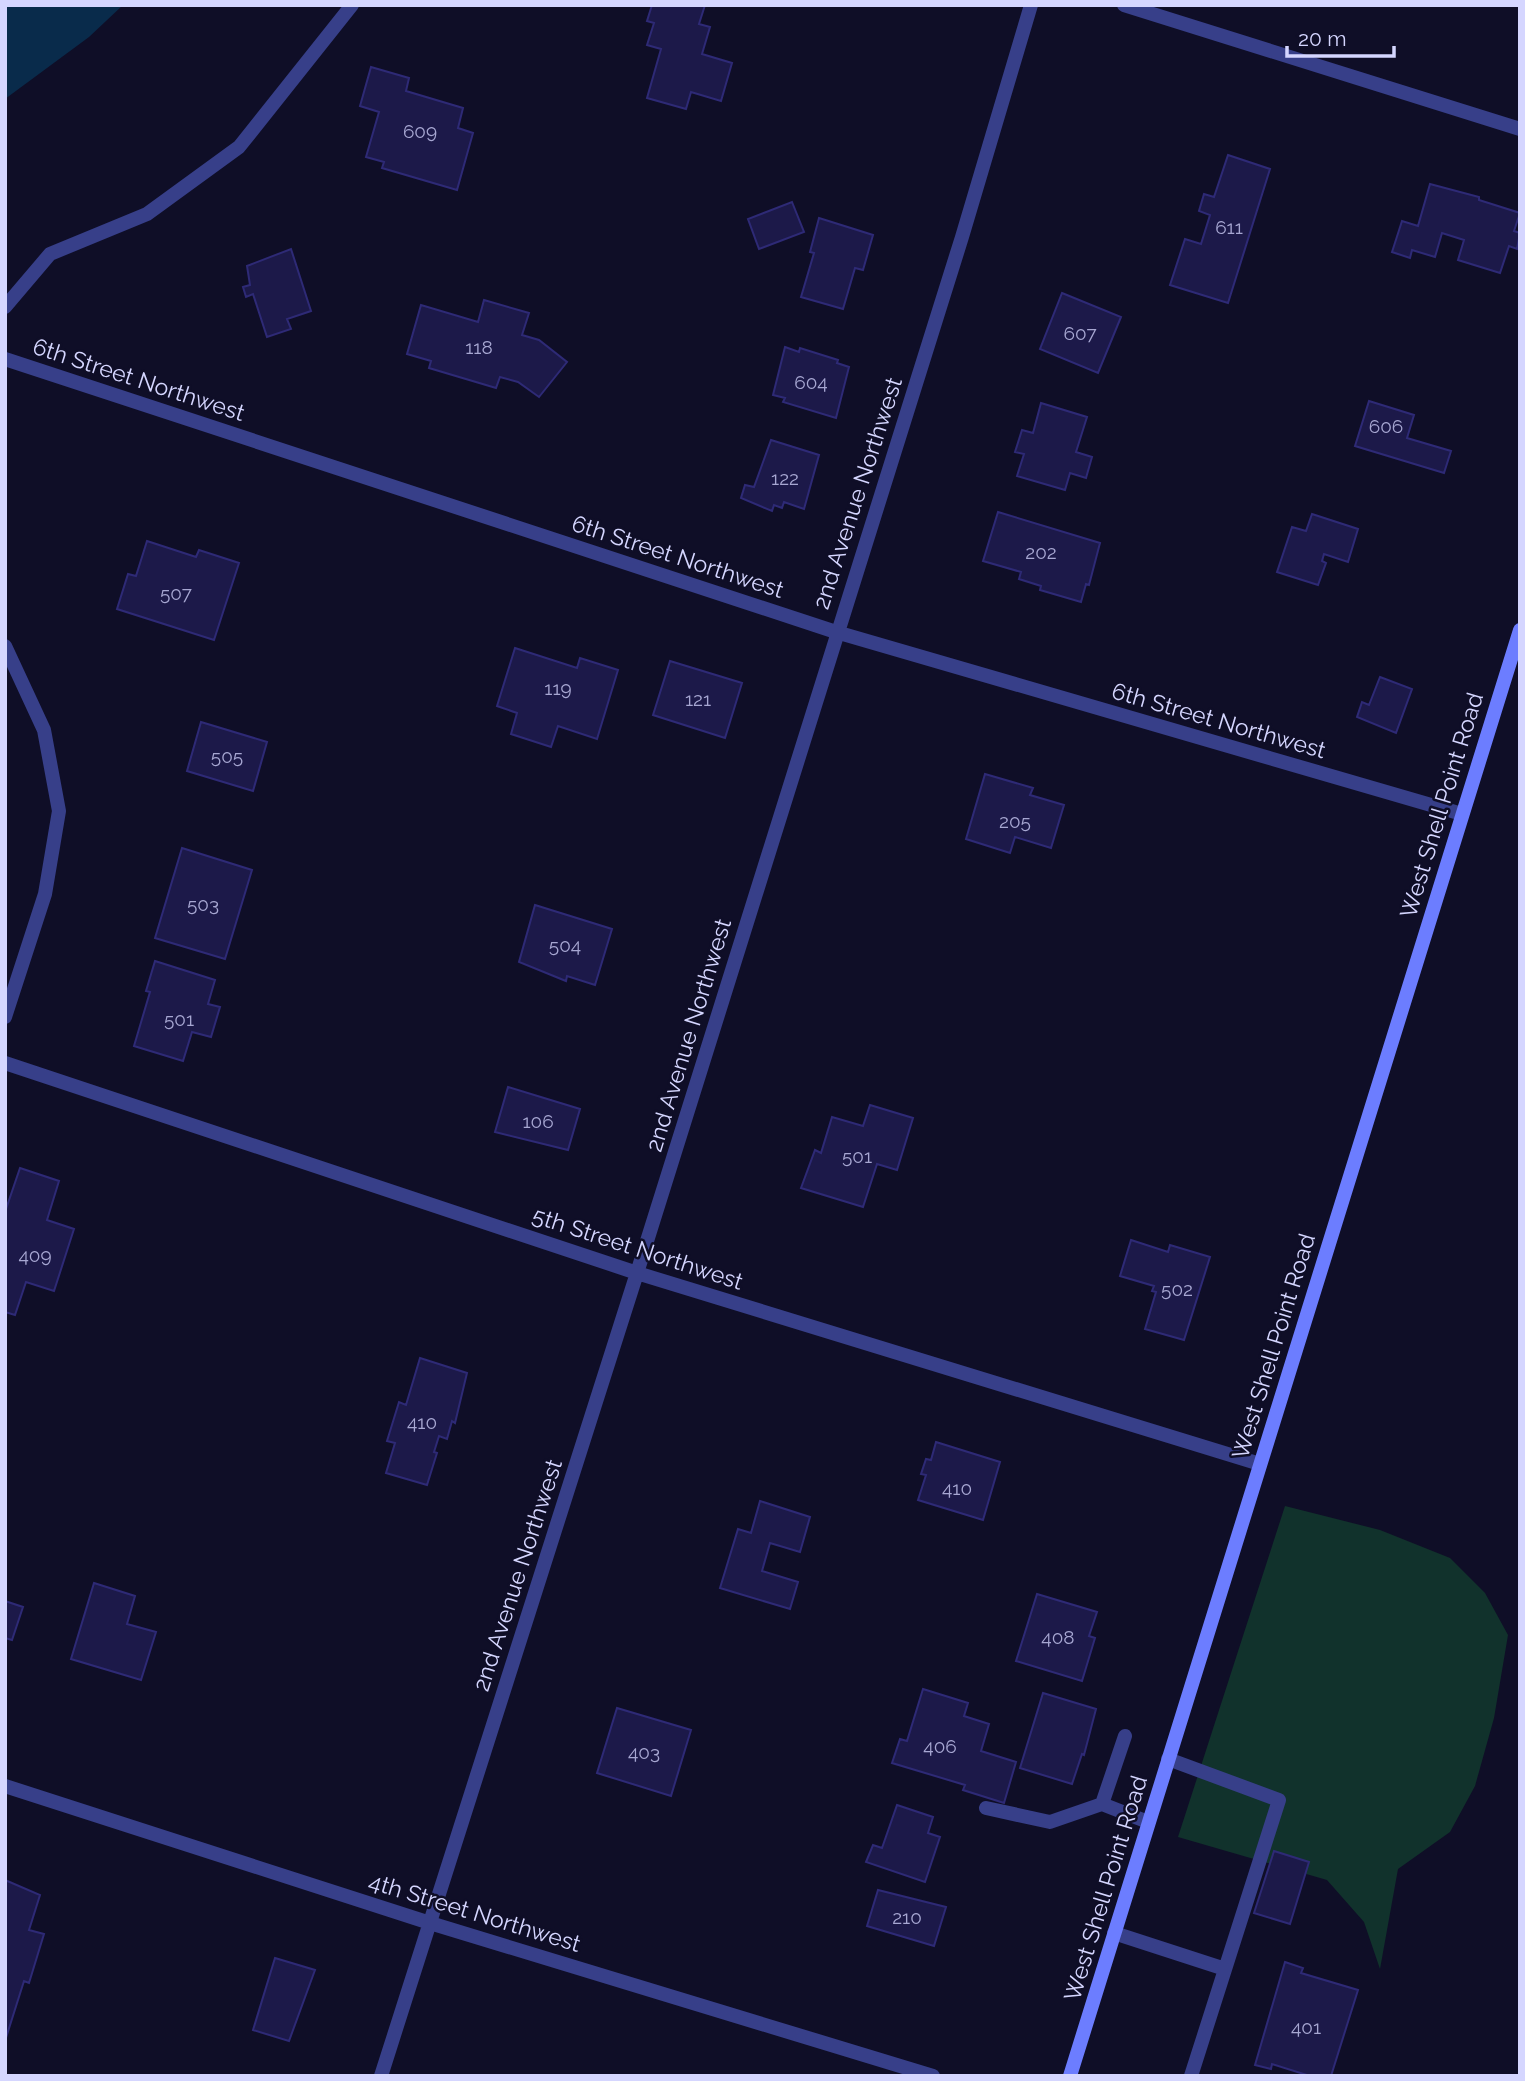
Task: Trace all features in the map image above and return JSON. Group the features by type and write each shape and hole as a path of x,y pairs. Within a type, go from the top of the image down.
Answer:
{"street":[{"path":"5,307 50,254 147,214 239,147 352,5"},
{"name":"2nd Avenue Northwest","path":"381,2076 637,1273 962,237 1031,5"},
{"path":"1124,5 1520,129"},
{"name":"6th Street Northwest","path":"5,359 836,632 1462,814"},
{"name":"West Shell Point Road","path":"1070,2076 1520,630"},
{"path":"5,646 44,730 59,811 45,894 5,1017"},
{"name":"5th Street Northwest","path":"5,1063 637,1273 1259,1464"},
{"path":"1102,1804 1125,1736"},
{"path":"1168,1759 1279,1801 1191,2076"},
{"name":"4th Street Northwest","path":"5,1786 430,1923 933,2076"},
{"path":"986,1808 1050,1822 1102,1804 1148,1822"},
{"path":"1114,1933 1226,1969"}],"green space":[{"path":"1285,1506 1380,1530 1450,1558 1485,1593 1508,1635 1494,1718 1475,1786 1450,1832 1398,1869 1380,1969 1364,1922 1327,1880 1178,1837"}],"water":[{"path":"5,5 123,5 89,37 5,99"}],"building":[{"path":"652,5 705,5 699,24 710,27 702,54 732,63 721,101 691,92 686,109 647,98 661,49 647,45 654,23 647,21"},
{"path":"371,67 409,78 406,91 463,108 458,128 473,133 457,190 382,168 384,162 366,157 379,112 360,106"},
{"path":"1228,155 1270,169 1228,303 1170,285 1185,239 1201,244 1210,215 1199,211 1204,194 1214,197"},
{"path":"1430,184 1479,197 1479,200 1520,213 1514,231 1520,233 1517,249 1509,246 1500,273 1458,260 1464,240 1442,233 1435,257 1412,250 1410,258 1392,252 1402,221 1418,226"},
{"path":"792,202 804,232 759,249 748,219"},
{"path":"819,218 873,235 863,270 855,268 843,309 801,297 814,253 810,252"},
{"path":"291,249 311,311 287,319 291,329 267,337 253,294 246,297 243,287 250,285 247,266"},
{"path":"1062,293 1121,317 1098,373 1040,349"},
{"path":"484,300 529,313 522,335 539,340 567,362 539,397 518,382 500,377 496,388 429,368 431,361 407,354 421,305 478,322"},
{"path":"785,347 799,352 800,348 838,360 837,363 849,367 836,418 783,402 785,398 773,395"},
{"path":"1369,401 1414,415 1407,438 1451,451 1444,473 1355,446"},
{"path":"1041,403 1087,417 1076,452 1092,457 1086,478 1070,473 1065,490 1017,476 1024,454 1015,452 1022,430 1033,433"},
{"path":"771,440 819,455 804,509 784,502 782,508 774,505 772,511 741,498 745,485 754,487"},
{"path":"998,512 1100,543 1089,585 1086,584 1081,602 1040,590 1041,586 1019,579 1021,572 983,561"},
{"path":"1312,514 1358,529 1348,562 1324,554 1322,561 1326,563 1318,585 1277,572 1292,527 1306,531"},
{"path":"147,541 196,557 199,550 239,563 214,640 117,609 128,574 136,576"},
{"path":"515,648 577,668 580,658 618,670 597,739 558,726 551,747 511,734 517,713 497,706"},
{"path":"670,661 742,683 725,738 653,715"},
{"path":"1380,677 1412,689 1396,733 1357,717 1362,702 1369,705"},
{"path":"201,722 267,742 253,791 187,771"},
{"path":"985,774 1033,788 1030,795 1064,805 1051,848 1015,837 1010,853 966,839"},
{"path":"182,848 252,870 225,959 155,938"},
{"path":"535,905 612,929 595,985 567,976 566,981 519,962"},
{"path":"155,961 215,980 208,1004 220,1007 211,1037 192,1032 183,1061 134,1046 150,992 146,991"},
{"path":"508,1087 580,1109 568,1150 495,1132"},
{"path":"870,1105 913,1118 897,1170 877,1164 863,1207 801,1188 815,1150 821,1153 832,1117 863,1126"},
{"path":"20,1168 59,1181 47,1220 74,1229 54,1291 26,1282 15,1315 5,1312 5,1212"},
{"path":"1131,1240 1168,1252 1170,1245 1210,1257 1184,1340 1145,1329 1156,1292 1152,1291 1154,1286 1120,1276"},
{"path":"420,1358 467,1373 455,1423 452,1421 447,1439 439,1436 434,1452 437,1453 427,1485 386,1473 395,1443 387,1441 399,1402 406,1405"},
{"path":"936,1442 1000,1462 983,1520 918,1500 926,1475 921,1474 926,1459 931,1460"},
{"path":"760,1501 810,1517 800,1552 770,1543 762,1571 798,1582 790,1609 720,1588 738,1529 751,1533"},
{"path":"94,1583 135,1596 127,1624 156,1632 141,1680 71,1659"},
{"path":"1037,1594 1097,1612 1089,1636 1095,1638 1082,1681 1016,1661"},
{"path":"5,1601 23,1607 12,1640 5,1638"},
{"path":"923,1689 968,1703 964,1716 989,1724 981,1751 1016,1762 1004,1803 963,1790 965,1785 892,1763 900,1739 907,1741"},
{"path":"1043,1693 1096,1709 1084,1755 1082,1754 1072,1784 1020,1768"},
{"path":"617,1708 691,1730 671,1796 597,1773"},
{"path":"897,1805 933,1817 928,1833 940,1837 925,1882 866,1862 873,1845 882,1848"},
{"path":"1274,1851 1309,1862 1290,1924 1254,1913"},
{"path":"5,1880 40,1895 29,1930 44,1934 29,1983 24,1981 5,2041"},
{"path":"878,1890 946,1907 934,1946 867,1926"},
{"path":"275,1958 315,1970 289,2041 253,2030"},
{"path":"1285,1962 1303,1968 1301,1973 1358,1990 1331,2076 1310,2076 1272,2064 1271,2069 1255,2065"}]}
